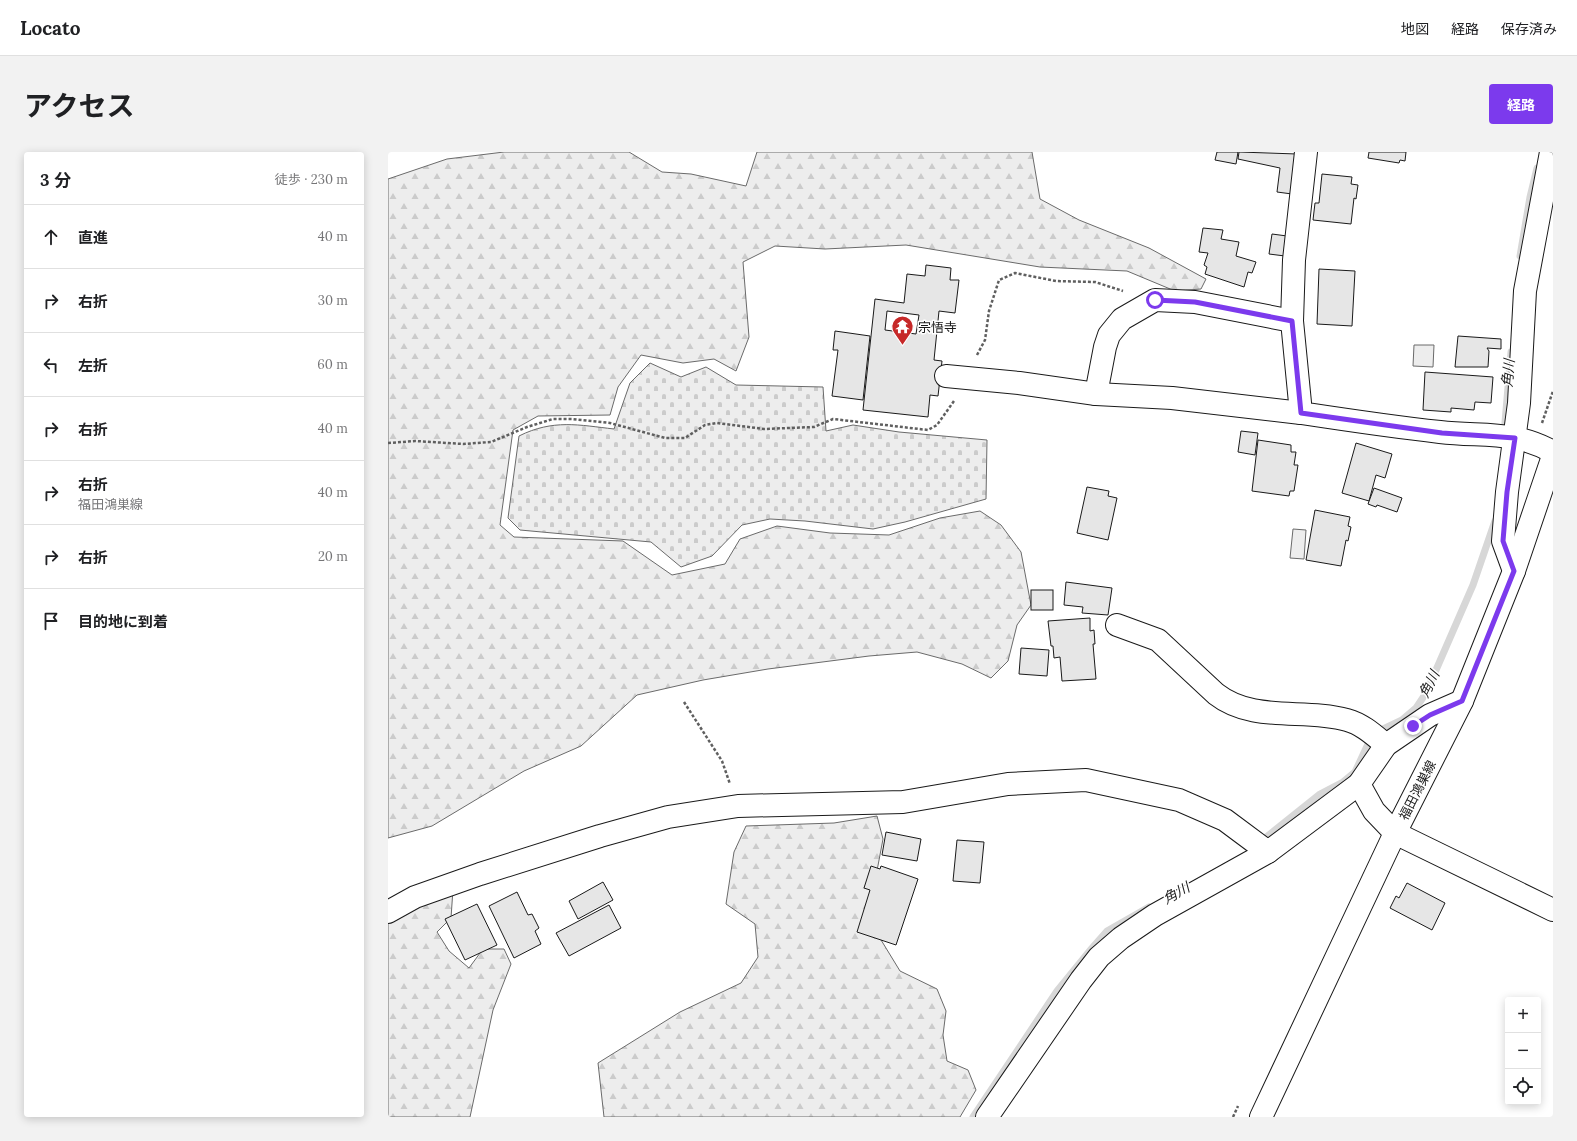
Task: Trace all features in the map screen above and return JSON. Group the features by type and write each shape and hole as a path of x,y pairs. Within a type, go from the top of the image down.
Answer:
{"street":[{"path":"1301,413 1292,321 1294,260 1306,152"},
{"path":"1514,571 1503,541 1507,492 1519,403 1525,291 1551,152"},
{"path":"1096,394 1105,347 1109,335 1122,319 1155,300 1195,302 1292,321"},
{"path":"956,377 1019,383 1096,394 1172,398 1301,413 1442,433 1515,438 1536,443 1553,452"},
{"name":"福田鴻巣線","path":"1262,1117 1395,833 1462,701 1514,571 1553,456"},
{"path":"1117,625 1158,640 1226,702 1238,707 1260,711 1328,716 1348,720 1363,727 1386,745"},
{"path":"987,1117 1098,957 1121,938 1155,915 1268,852 1359,784 1386,745 1430,715 1462,701"},
{"path":"388,912 415,897 480,874 600,836 668,817 738,806 903,802 1008,784 1086,780 1179,800 1225,820 1268,852"},
{"path":"1359,784 1374,811 1395,833 1553,910"}],"path":[{"path":"388,443 415,441 463,444 491,442 527,426 553,419 572,419 610,423 665,438 685,438 705,425 717,423 764,429 814,427 833,419 928,430 937,425 950,406 956,377 985,340 989,311 999,280 1015,273 1056,280 1095,282 1155,300"},
{"path":"684,702 722,761 738,806"}],"green space":[{"path":"504,152 629,152 662,172 691,174 746,186 757,152 1032,152 1040,199 1079,220 1149,248 1206,279 1201,289 1175,291 1127,271 1040,267 906,245 825,249 775,246 743,262 749,337 736,371 714,359 683,363 641,355 618,387 610,415 538,416 513,430 500,525 514,537 623,541 672,575 725,564 740,539 777,526 830,533 889,535 940,518 980,511 1001,525 1021,552 1031,605 1017,625 1008,661 991,678 962,664 917,652 869,656 768,669 703,680 637,695 581,746 524,771 432,826 388,838 388,179 447,159"},
{"path":"650,363 681,377 706,367 736,385 823,387 826,431 853,425 899,432 987,440 986,499 905,522 873,529 805,521 770,519 742,525 712,556 681,567 651,542 520,530 508,518 519,436 543,427 555,425 578,425 614,429 630,383"},
{"path":"877,816 883,839 869,913 878,935 900,971 937,989 946,1011 943,1035 947,1061 968,1070 976,1090 960,1117 604,1117 598,1063 680,1012 741,983 758,957 755,924 726,904 734,852 746,826 834,823"},
{"path":"453,889 451,918 437,932 449,951 469,968 483,949 504,949 511,964 493,1010 470,1117 388,1117 388,918"}],"shaded area":[{"path":"1414,345 1434,345 1433,367 1413,366"},
{"path":"1293,529 1306,530 1304,559 1290,558"}],"building":[{"path":"1217,152 1238,152 1236,164 1215,160"},
{"path":"1239,152 1297,154 1292,194 1277,192 1280,168 1238,159"},
{"path":"1369,152 1406,152 1405,161 1400,160 1399,163 1368,158"},
{"path":"1322,174 1352,177 1351,184 1358,185 1356,199 1354,198 1351,224 1313,220 1315,203 1319,203"},
{"path":"1203,228 1223,230 1221,239 1239,242 1236,256 1256,262 1252,273 1248,272 1244,287 1205,274 1207,267 1204,265 1208,253 1199,252"},
{"path":"1272,234 1287,236 1285,256 1269,254"},
{"name":"宗悟寺","path":"926,265 951,268 950,280 959,280 955,313 939,311 934,360 942,361 938,396 930,395 928,417 863,410 875,299 904,303 907,274 925,276","holes":["887,311 919,315 916,334 885,330"]},
{"path":"1319,269 1355,271 1352,326 1317,324"},
{"path":"835,331 870,336 863,400 832,396 838,350 833,350"},
{"path":"1458,336 1501,339 1501,349 1487,348 1489,351 1488,367 1455,367"},
{"path":"1425,372 1493,377 1491,403 1475,402 1474,410 1451,408 1451,412 1423,410"},
{"path":"1241,431 1258,433 1255,455 1238,452"},
{"path":"1258,440 1291,445 1291,452 1296,452 1294,465 1298,465 1294,491 1290,491 1289,496 1252,491"},
{"path":"1356,443 1392,454 1385,478 1376,475 1369,501 1342,493"},
{"path":"1087,487 1109,491 1108,496 1117,498 1108,540 1077,533"},
{"path":"1374,488 1402,498 1397,512 1377,505 1376,507 1368,504"},
{"path":"1315,510 1350,517 1348,526 1351,527 1348,541 1346,540 1341,566 1306,560"},
{"path":"1066,582 1112,588 1108,615 1082,613 1083,607 1064,605"},
{"path":"1031,590 1053,590 1053,610 1031,610"},
{"path":"1090,618 1090,631 1094,630 1095,644 1093,644 1096,679 1062,681 1060,657 1054,658 1048,621"},
{"path":"1021,648 1049,650 1047,676 1019,674"},
{"path":"886,832 921,839 917,861 882,855"},
{"path":"957,840 984,842 980,883 953,881"},
{"path":"871,866 880,869 881,866 918,879 896,945 857,932 870,890 864,888"},
{"path":"603,882 613,900 578,919 569,901"},
{"path":"1407,883 1445,903 1432,930 1390,908 1396,896 1399,898"},
{"path":"517,892 528,915 532,914 539,928 535,931 541,944 514,958 489,906"},
{"path":"477,904 497,945 465,960 445,919"},
{"path":"609,905 621,928 569,956 556,933"}],"waterway":[{"name":"角川","path":"1520,256 1530,197 1537,168"},
{"name":"角川","path":"1504,434 1511,352"},
{"name":"角川","path":"1260,842 1320,794 1343,782 1355,772 1368,744 1381,730 1402,720 1416,708 1426,693 1473,585 1495,521"},
{"name":"角川","path":"973,1117 1057,991 1092,948 1107,931 1149,907"}],"place":[{"name":"宗悟寺","path":"903,346"}],"route":[{"path":"1155,300 1195,302 1292,321 1301,413 1442,433 1491,435 1515,438 1507,492 1503,541 1514,571 1462,701 1430,715 1413,726"}]}
